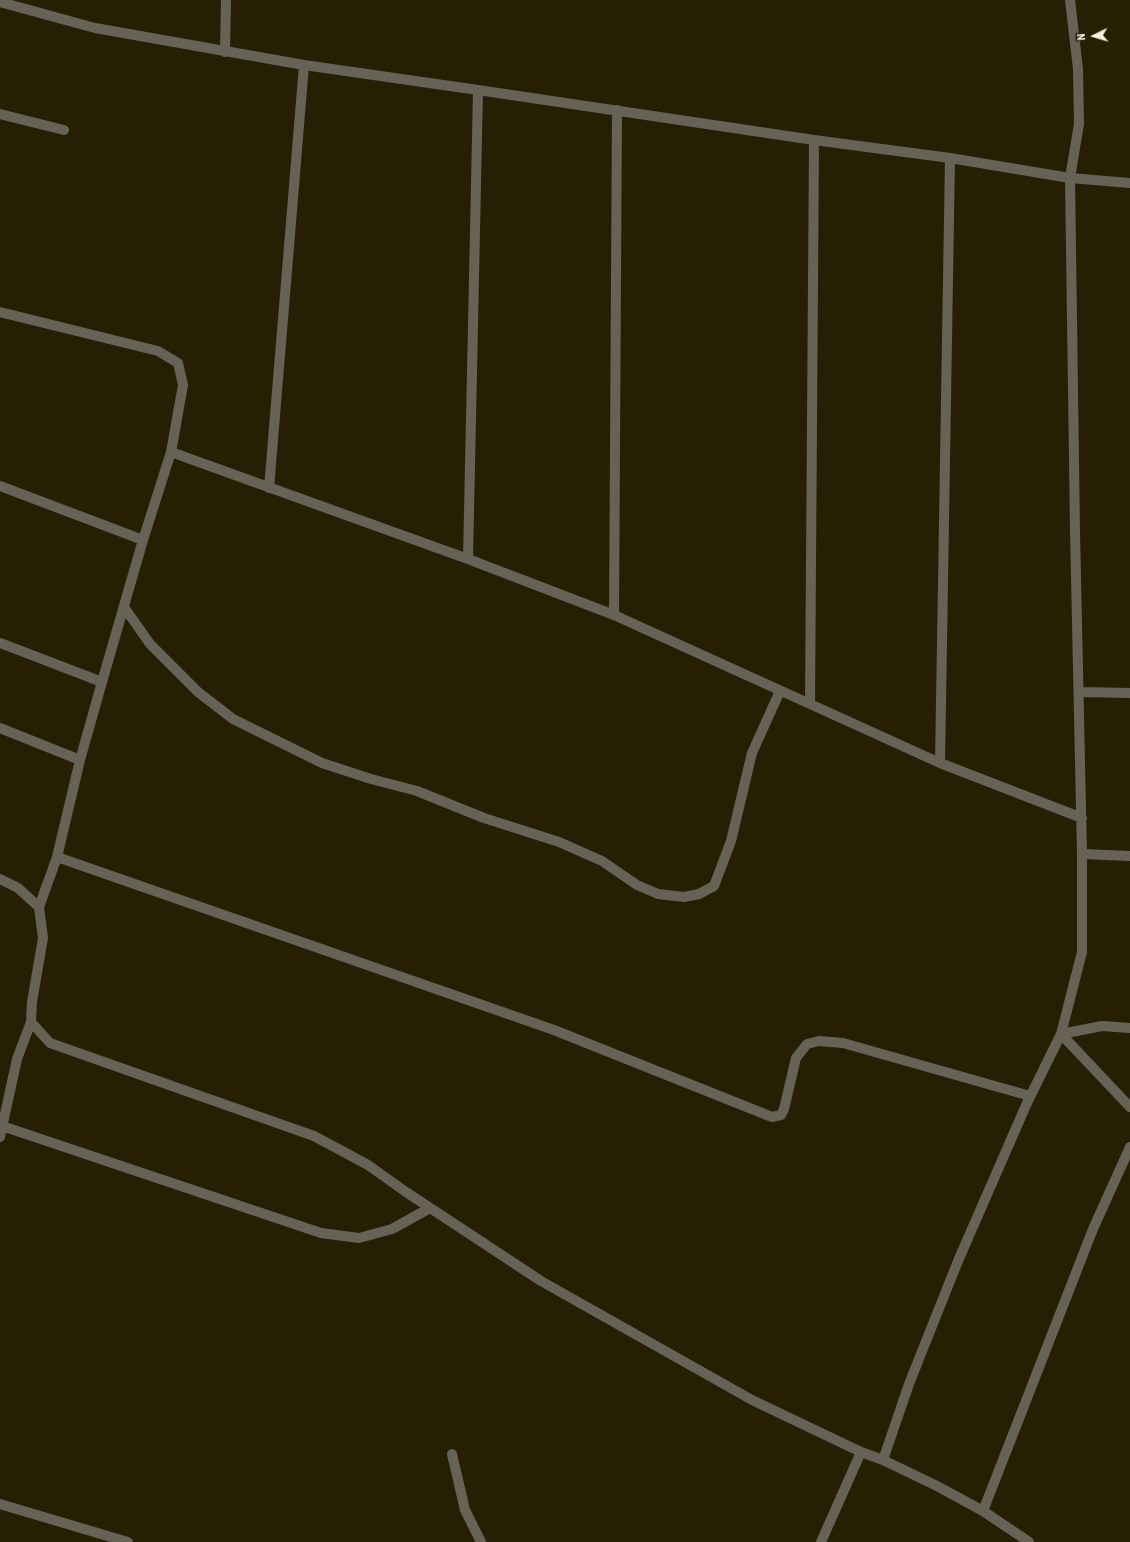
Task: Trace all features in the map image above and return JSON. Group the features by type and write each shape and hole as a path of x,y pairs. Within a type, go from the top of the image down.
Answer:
{"street":[{"path":"225,52 226,0"},
{"path":"883,1460 909,1384 953,1276 1030,1096 1061,1034 1082,952 1082,818 1075,531 1070,178 1079,124 1078,69 1070,0"},
{"path":"0,2 95,28 304,65 814,140 950,158 1070,178 1130,183"},
{"path":"269,488 304,65"},
{"path":"468,559 478,90"},
{"path":"614,615 617,110"},
{"path":"0,114 64,130"},
{"path":"810,704 814,140"},
{"path":"940,763 950,158"},
{"path":"0,312 158,351 178,363 183,385 171,452 143,540 80,760 57,857 39,907 43,938 32,1002 31,1022 17,1059 0,1137"},
{"path":"171,452 468,559 614,615 940,763 1082,818"},
{"path":"0,486 143,540"},
{"path":"124,607 150,644 198,692 233,719 322,763 371,779 417,791 484,818 559,842 602,860 637,885 658,894 684,897 699,894 714,886 731,841 752,753 780,691"},
{"path":"0,643 102,682"},
{"path":"1079,692 1130,693"},
{"path":"0,728 80,760"},
{"path":"1082,854 1130,856"},
{"path":"57,857 554,1030 772,1117 781,1116 784,1109 796,1058 807,1044 820,1041 843,1043 1030,1096"},
{"path":"0,879 18,888 39,907"},
{"path":"31,1022 50,1043 314,1136 368,1165 541,1281 752,1400 861,1452 883,1460 937,1486 983,1511 1029,1542"},
{"path":"1061,1034 1102,1026 1130,1028"},
{"path":"1061,1034 1130,1107"},
{"path":"2,1126 321,1233 359,1238 392,1229 430,1208"},
{"path":"983,1511 1093,1229 1130,1147"},
{"path":"821,1542 861,1452"},
{"path":"452,1454 465,1510 482,1542"},
{"path":"0,1504 128,1542"}]}
